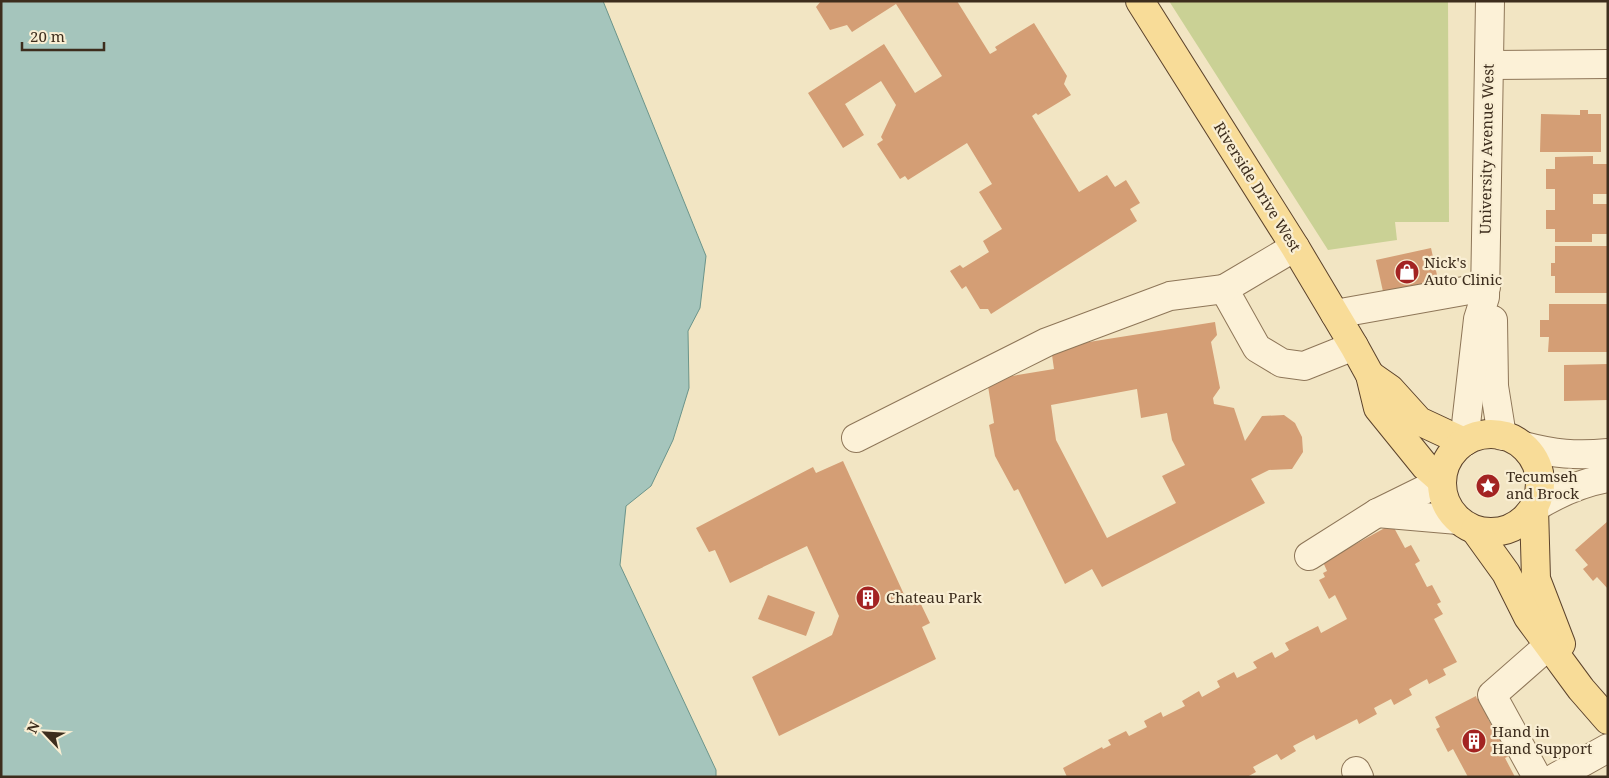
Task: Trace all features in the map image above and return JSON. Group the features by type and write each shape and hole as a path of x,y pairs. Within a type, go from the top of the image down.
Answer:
{"main road":[{"name":"Riverside Drive West","path":"1140,1 1295,247 1354,346 1370,375 1378,408 1425,466 1442,480"},
{"name":"Riverside Drive West","path":"1370,375 1390,389 1419,421 1464,442"},
{"path":"1581,689 1548,614 1536,579 1534,508 1540,491 1540,474 1534,458 1513,441 1486,434 1464,442 1452,454 1445,466 1442,480 1445,502 1496,556 1528,617 1581,689 1608,720"},
{"path":"1466,525 1486,533 1508,530 1519,525 1534,508"}],"street":[{"name":"University Avenue West","path":"1464,442 1478,319 1485,292 1490,1"},
{"path":"1488,64 1608,64"},
{"path":"856,438 1047,342 1170,296 1224,289 1295,247"},
{"path":"1224,289 1258,348 1282,363 1304,366 1354,346"},
{"path":"1335,314 1485,292"},
{"name":"University Avenue West","path":"1485,292 1493,319 1494,386 1513,441"},
{"path":"1513,441 1554,454 1578,456 1608,453"},
{"path":"1534,508 1583,482 1608,478"},
{"path":"1309,556 1377,513 1442,480"},
{"path":"1377,513 1466,525"},
{"path":"1537,777 1492,695 1549,645"},
{"path":"1556,777 1608,748"}],"green space":[{"path":"1169,1 1448,1 1449,222 1395,222 1397,240 1328,250"}],"water":[{"path":"1,1 603,1 706,256 700,308 688,331 689,388 673,440 651,486 626,506 620,565 716,770 716,777 1,777"}],"building":[{"path":"821,1 957,1 990,54 997,50 995,47 1034,23 1067,76 1064,84 1071,95 1038,115 1036,113 1032,116 1079,192 1107,175 1115,187 1126,180 1140,203 1130,209 1137,221 991,314 988,309 980,309 966,286 962,289 950,271 960,265 963,268 989,252 983,241 1002,229 979,192 992,184 967,143 908,180 905,176 900,179 877,144 883,140 881,137 896,105 881,81 845,104 864,135 843,148 808,93 884,44 915,93 942,76 896,4 852,32 847,25 830,30 816,7"},
{"path":"1580,110 1588,110 1588,114 1601,114 1601,152 1540,152 1541,114 1580,115"},
{"path":"1593,156 1593,164 1608,164 1608,194 1593,194 1593,204 1608,204 1608,234 1592,234 1592,242 1555,242 1555,229 1546,229 1546,210 1555,210 1555,189 1546,189 1546,169 1555,169 1555,157"},
{"path":"1555,246 1608,246 1608,293 1555,293 1555,276 1551,276 1551,263 1555,263"},
{"name":"Nick's Auto Clinic","path":"1431,248 1439,284 1384,296 1376,260"},
{"path":"1549,304 1608,304 1608,352 1548,352 1549,337 1540,337 1540,320 1549,320"},
{"path":"1215,322 1217,335 1211,342 1220,388 1213,398 1214,404 1234,408 1245,441 1262,416 1284,415 1295,423 1302,437 1303,452 1292,469 1269,470 1251,479 1265,503 1102,587 1092,569 1065,584 1018,489 1014,491 995,456 989,425 994,423 987,380 1054,369 1051,348","holes":["1137,389 1141,418 1167,413 1172,440 1185,465 1162,476 1176,503 1107,538 1056,440 1051,405"]},
{"path":"1608,364 1608,400 1564,401 1564,365"},
{"name":"Chateau Park","path":"843,461 907,601 917,596 930,623 922,627 936,659 779,736 752,677 832,635 839,616 807,546 730,583 715,550 709,552 696,528 813,467 816,473"},
{"path":"1608,521 1608,589 1597,577 1593,581 1583,569 1588,565 1575,550"},
{"path":"1392,524 1405,548 1411,545 1420,561 1415,564 1427,587 1432,585 1441,602 1437,604 1443,614 1434,619 1457,662 1443,669 1446,675 1429,684 1427,679 1409,689 1412,695 1394,705 1391,699 1374,708 1377,714 1359,724 1357,719 1316,740 1314,735 1293,746 1296,751 1281,760 1277,754 1253,767 1256,772 1247,777 1067,777 1063,768 1102,747 1103,749 1111,745 1108,740 1126,731 1129,736 1147,727 1144,721 1161,712 1163,717 1185,706 1182,701 1199,691 1202,697 1220,687 1217,681 1234,672 1237,678 1257,668 1253,662 1272,652 1275,658 1289,650 1285,643 1318,626 1321,633 1347,619 1335,595 1329,599 1319,580 1325,577 1323,573 1327,571 1323,562"},
{"path":"768,595 815,612 806,636 758,619"},
{"name":"Hand in Hand Support","path":"1476,696 1477,699 1482,696 1493,716 1488,719 1496,732 1500,730 1513,754 1505,758 1515,777 1468,777 1453,749 1448,752 1436,729 1440,727 1435,717"}],"place":[{"name":"Nick's Auto Clinic","path":"1407,272"},
{"name":"Tecumseh and Brock","path":"1488,486"},
{"name":"Chateau Park","path":"868,598"},
{"name":"Hand in Hand Support","path":"1474,741"}]}
